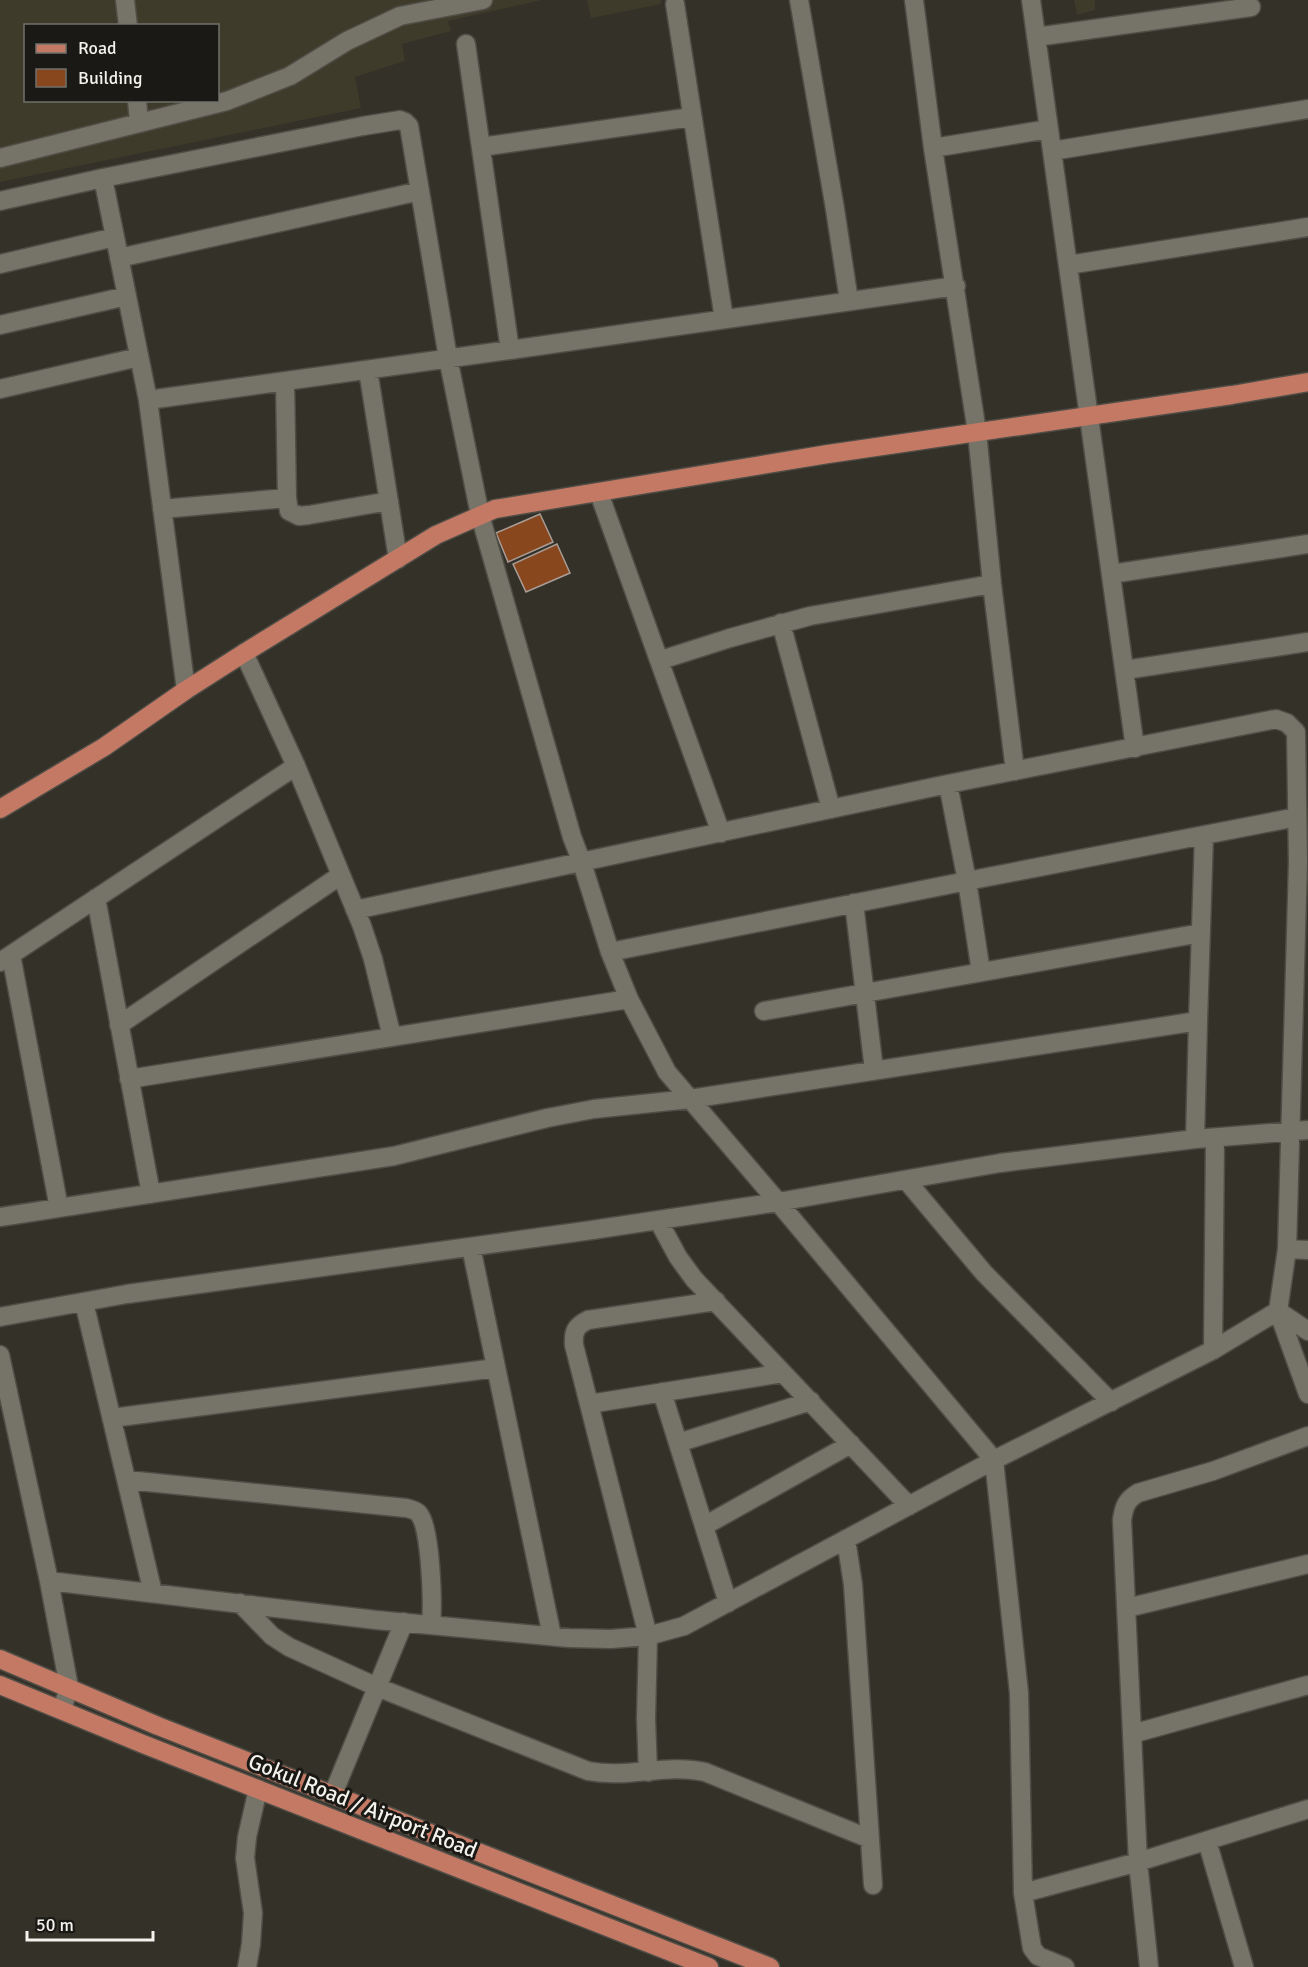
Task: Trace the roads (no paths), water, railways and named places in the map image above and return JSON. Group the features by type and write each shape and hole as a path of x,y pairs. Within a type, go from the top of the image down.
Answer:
{"main road":[{"path":"0,810 104,747 244,653 436,535 495,509 828,453 1308,382"},
{"path":"0,1659 158,1726 770,1967"},
{"name":"Gokul Road / Airport Road","path":"0,1685 709,1967"}],"street":[{"path":"125,0 128,24"},
{"path":"0,158 226,101 290,76 347,41 400,16 483,0"},
{"path":"799,0 849,301"},
{"path":"914,0 933,148 956,286 976,432 1015,771"},
{"path":"1031,0 1135,748"},
{"path":"675,4 724,319"},
{"path":"1036,37 1251,7"},
{"path":"466,44 510,350"},
{"path":"137,102 139,123"},
{"path":"1052,152 1308,109"},
{"path":"481,147 692,117"},
{"path":"0,201 103,178 400,120 410,126 448,358 480,515 572,837 610,952 629,999 667,1072 994,1460 1019,1693 1023,1893 1032,1948 1038,1956 1065,1967"},
{"path":"933,148 1049,129"},
{"path":"103,178 148,400 186,690"},
{"path":"119,258 420,191"},
{"path":"1068,265 1308,227"},
{"path":"0,264 115,237"},
{"path":"148,400 956,286"},
{"path":"0,325 127,296"},
{"path":"0,389 139,357"},
{"path":"368,370 398,559"},
{"path":"285,381 289,511 299,516 389,501"},
{"path":"599,493 721,832"},
{"path":"162,509 287,498"},
{"path":"1111,574 1308,544"},
{"path":"661,660 810,616 992,584"},
{"path":"781,623 831,808"},
{"path":"1125,670 1308,642"},
{"path":"244,653 296,766 355,910 373,959 392,1037"},
{"path":"355,910 948,784 1275,719 1287,723 1302,731 1297,817 1303,862 1289,1132 1287,1249 1278,1311 1308,1394"},
{"path":"59,1208 5,958 296,766"},
{"path":"948,784 967,881 981,972"},
{"path":"610,952 1297,817"},
{"path":"1195,1139 1204,836"},
{"path":"119,1025 341,874"},
{"path":"96,898 151,1194"},
{"path":"854,903 874,1070"},
{"path":"764,1011 1201,933"},
{"path":"129,1079 629,999"},
{"path":"0,1217 394,1156 547,1118 594,1109 690,1099 1198,1021"},
{"path":"0,1317 138,1292 471,1247 778,1202 1000,1163 1195,1139 1308,1130"},
{"path":"1213,1350 1215,1138"},
{"path":"906,1180 984,1273 1111,1402"},
{"path":"658,1220 678,1257 694,1279 909,1506"},
{"path":"471,1247 552,1636"},
{"path":"1287,1249 1308,1250"},
{"path":"648,1772 646,1719 648,1636 574,1345 574,1334 578,1325 588,1320 716,1301"},
{"path":"84,1302 153,1593"},
{"path":"49,1581 432,1625 552,1636 611,1639 648,1636 684,1626 994,1460 1213,1350 1278,1311"},
{"path":"1278,1311 1308,1331"},
{"path":"0,1355 49,1581 69,1687 62,1710"},
{"path":"112,1418 496,1368"},
{"path":"589,1404 783,1372"},
{"path":"663,1392 728,1603"},
{"path":"678,1443 811,1401"},
{"path":"1149,1967 1138,1862 1122,1520 1124,1508 1129,1498 1138,1493 1213,1471 1308,1436"},
{"path":"704,1526 851,1444"},
{"path":"127,1480 406,1508 414,1511 420,1515 423,1523 432,1577 432,1625"},
{"path":"846,1539 853,1585 873,1885"},
{"path":"1126,1608 1308,1564"},
{"path":"240,1604 272,1636 289,1647 376,1688 588,1771 623,1774 687,1768 705,1772 870,1839"},
{"path":"333,1794 404,1622"},
{"path":"1132,1734 1308,1685"},
{"path":"247,1967 253,1913 245,1858 247,1837 258,1789"},
{"path":"1023,1893 1138,1862 1308,1809"},
{"path":"1207,1841 1244,1967"}]}
